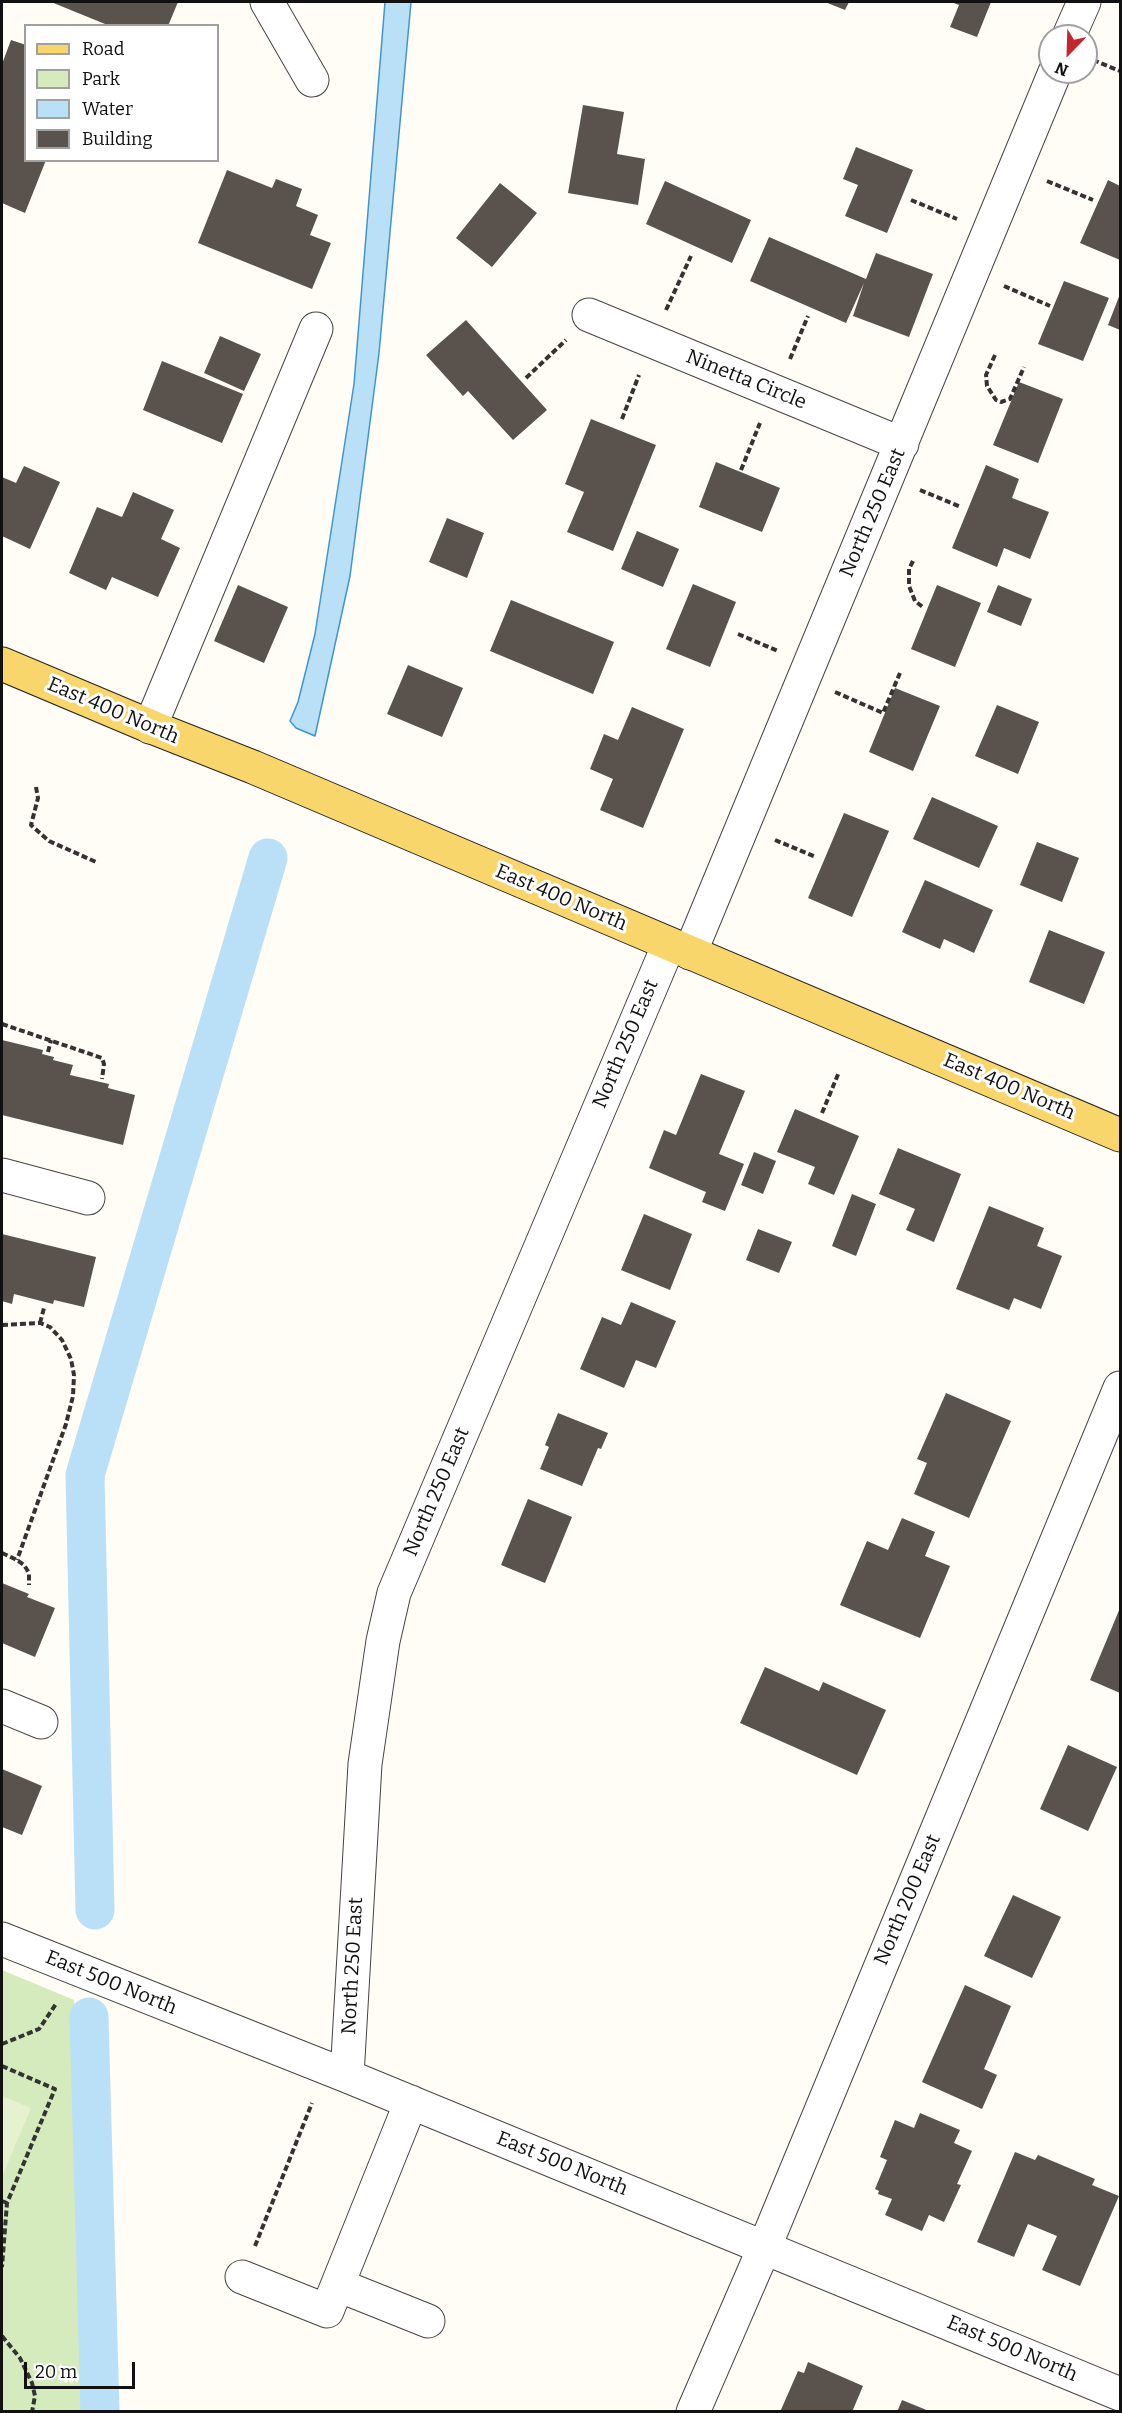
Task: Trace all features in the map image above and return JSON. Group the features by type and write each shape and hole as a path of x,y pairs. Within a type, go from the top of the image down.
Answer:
{"main road":[{"name":"East 400 North","path":"2,664 150,727 263,771 1120,1135"}],"street":[{"path":"267,2 312,80"},
{"path":"1075,24 1084,2"},
{"name":"North 250 East","path":"347,2076 365,1764 382,1641 394,1593 679,948 743,826 1050,84"},
{"name":"Ninetta Circle","path":"589,315 902,444"},
{"path":"150,727 316,329"},
{"path":"2,1175 88,1198"},
{"name":"North 200 East","path":"693,2412 765,2246 1120,1388"},
{"path":"2,1706 41,1722"},
{"name":"East 500 North","path":"2,1940 347,2076 765,2246 1120,2394"},
{"path":"242,2277 327,2311 411,2102"},
{"path":"338,2286 428,2321"}],"path":[{"path":"1098,62 1120,71"},
{"path":"1016,168 1094,200"},
{"path":"911,200 989,233"},
{"path":"622,419 652,341 691,256"},
{"path":"972,273 1050,306"},
{"path":"526,378 554,353 589,315"},
{"path":"741,470 808,316"},
{"path":"995,355 987,375 987,386 996,400 1001,402 1010,399 1024,367"},
{"path":"889,477 961,507"},
{"path":"913,561 909,568 909,586 915,601 924,608"},
{"path":"738,634 883,713 900,673"},
{"path":"36,787 38,798 31,825 49,841 96,862"},
{"path":"743,826 816,857"},
{"path":"2,1024 102,1058 104,1064 102,1079"},
{"path":"48,1052 51,1040"},
{"path":"822,1113 839,1072"},
{"path":"40,1323 44,1308"},
{"path":"2,1325 40,1323 50,1327 62,1340 71,1359 74,1374 73,1396 66,1424 17,1560"},
{"path":"2,1553 17,1560 29,1572 29,1585"},
{"path":"2,2044 39,2029 56,2004"},
{"path":"2,2066 55,2089 7,2203 2,2267"},
{"path":"242,2277 312,2103"},
{"path":"2,2201 7,2203"},
{"path":"2,2336 20,2358 32,2383 35,2396 32,2412"}],"green space":[{"path":"2,1970 74,2000 89,2411 2,2411"},
{"path":"2,2096 31,2108 2,2177"}],"water":[{"path":"385,2 411,2 379,353 350,576 315,736 296,728 290,721 298,702 315,634 354,384"}],"building":[{"path":"51,2 178,2 169,24 105,24"},
{"path":"825,2 849,2 845,10"},
{"path":"951,2 991,2 977,37 950,27 959,5"},
{"path":"11,40 24,44 24,162 45,162 25,213 2,203 2,64"},
{"path":"583,105 624,112 617,154 645,159 638,205 568,193"},
{"path":"856,147 913,170 887,233 845,216 858,185 843,179"},
{"path":"227,170 272,188 276,179 302,189 296,206 318,215 310,235 331,243 312,289 198,243"},
{"path":"1108,180 1120,186 1120,260 1080,243"},
{"path":"665,181 751,220 732,263 646,224"},
{"path":"500,183 537,213 492,267 456,238"},
{"path":"769,237 866,279 876,253 933,274 909,337 853,316 864,283 846,323 750,281"},
{"path":"1064,281 1109,298 1083,361 1038,344"},
{"path":"1120,294 1120,330 1108,325"},
{"path":"466,320 547,410 513,440 468,391 463,396 426,355"},
{"path":"220,336 261,354 244,391 204,373"},
{"path":"162,361 243,394 222,443 143,410"},
{"path":"1019,382 1063,399 1038,463 993,445"},
{"path":"591,419 656,445 613,551 567,532 584,492 565,484"},
{"path":"716,462 780,488 762,532 699,507"},
{"path":"986,465 1019,479 1012,498 1049,512 1030,559 1004,548 997,567 952,548"},
{"path":"24,466 60,482 30,549 2,536 2,477 16,483"},
{"path":"133,492 174,510 161,539 180,548 158,597 112,577 106,590 69,573 97,507 122,517"},
{"path":"447,518 484,533 467,578 429,562"},
{"path":"637,531 679,549 663,587 621,569"},
{"path":"693,584 736,602 710,667 666,649"},
{"path":"238,585 288,607 264,663 214,641"},
{"path":"937,585 981,603 955,667 911,649"},
{"path":"998,585 1032,599 1021,626 987,612"},
{"path":"511,600 614,642 593,694 490,651"},
{"path":"408,665 463,688 442,737 387,714"},
{"path":"895,688 940,706 913,771 869,752"},
{"path":"997,705 1039,722 1018,774 975,756"},
{"path":"632,707 684,729 643,828 600,810 613,779 590,769 604,734 618,740"},
{"path":"932,797 998,826 979,868 913,839"},
{"path":"844,813 889,831 852,917 808,898"},
{"path":"1037,842 1079,858 1062,902 1020,885"},
{"path":"925,880 993,910 974,953 944,939 940,949 902,932"},
{"path":"1049,930 1105,952 1084,1004 1029,982"},
{"path":"2,1040 43,1050 42,1054 54,1057 53,1060 73,1065 70,1075 109,1084 108,1088 135,1095 123,1145 2,1115"},
{"path":"701,1074 745,1091 719,1154 744,1164 725,1211 702,1202 706,1192 649,1168 664,1130 676,1135"},
{"path":"795,1109 859,1136 834,1195 808,1184 815,1167 777,1152"},
{"path":"898,1148 961,1174 934,1242 906,1230 915,1209 879,1194"},
{"path":"754,1152 776,1161 763,1194 741,1185"},
{"path":"852,1194 876,1204 856,1256 832,1246"},
{"path":"989,1206 1044,1228 1037,1246 1062,1256 1041,1309 1014,1298 1009,1310 956,1289"},
{"path":"644,1214 692,1234 670,1290 621,1270"},
{"path":"758,1229 792,1242 779,1273 746,1260"},
{"path":"2,1234 96,1257 84,1307 54,1300 53,1304 14,1294 12,1304 2,1301"},
{"path":"631,1302 676,1321 656,1368 636,1360 624,1388 580,1369 602,1317 621,1325"},
{"path":"946,1393 1011,1421 969,1518 914,1494 927,1463 917,1459"},
{"path":"558,1413 608,1433 601,1449 598,1448 582,1486 540,1469 549,1447 545,1445"},
{"path":"528,1499 572,1517 545,1583 501,1565"},
{"path":"902,1518 935,1532 925,1556 950,1566 920,1638 840,1605 867,1541 888,1550"},
{"path":"2,1583 29,1594 27,1597 55,1608 35,1657 2,1643"},
{"path":"1120,1608 1120,1693 1090,1680"},
{"path":"765,1667 819,1691 823,1682 886,1710 857,1775 740,1723"},
{"path":"1068,1745 1117,1767 1088,1831 1040,1809"},
{"path":"2,1769 42,1786 22,1835 2,1827"},
{"path":"1013,1895 1061,1917 1032,1978 984,1956"},
{"path":"965,1985 1011,2006 984,2069 997,2075 982,2109 922,2082"},
{"path":"920,2113 960,2130 954,2143 972,2151 957,2184 961,2185 944,2222 929,2215 922,2231 885,2215 892,2199 878,2194 879,2191 875,2189 887,2160 880,2157 895,2120 914,2128"},
{"path":"1015,2152 1035,2160 1038,2155 1095,2179 1092,2185 1119,2196 1080,2286 1042,2270 1057,2236 1028,2224 1014,2257 977,2242"},
{"path":"808,2362 863,2386 852,2412 780,2412 798,2371 804,2373"},
{"path":"902,2400 929,2411 929,2412 897,2412"}],"waterway":[{"path":"95,1910 85,1475 268,858"},
{"path":"89,2017 100,2412"}]}
